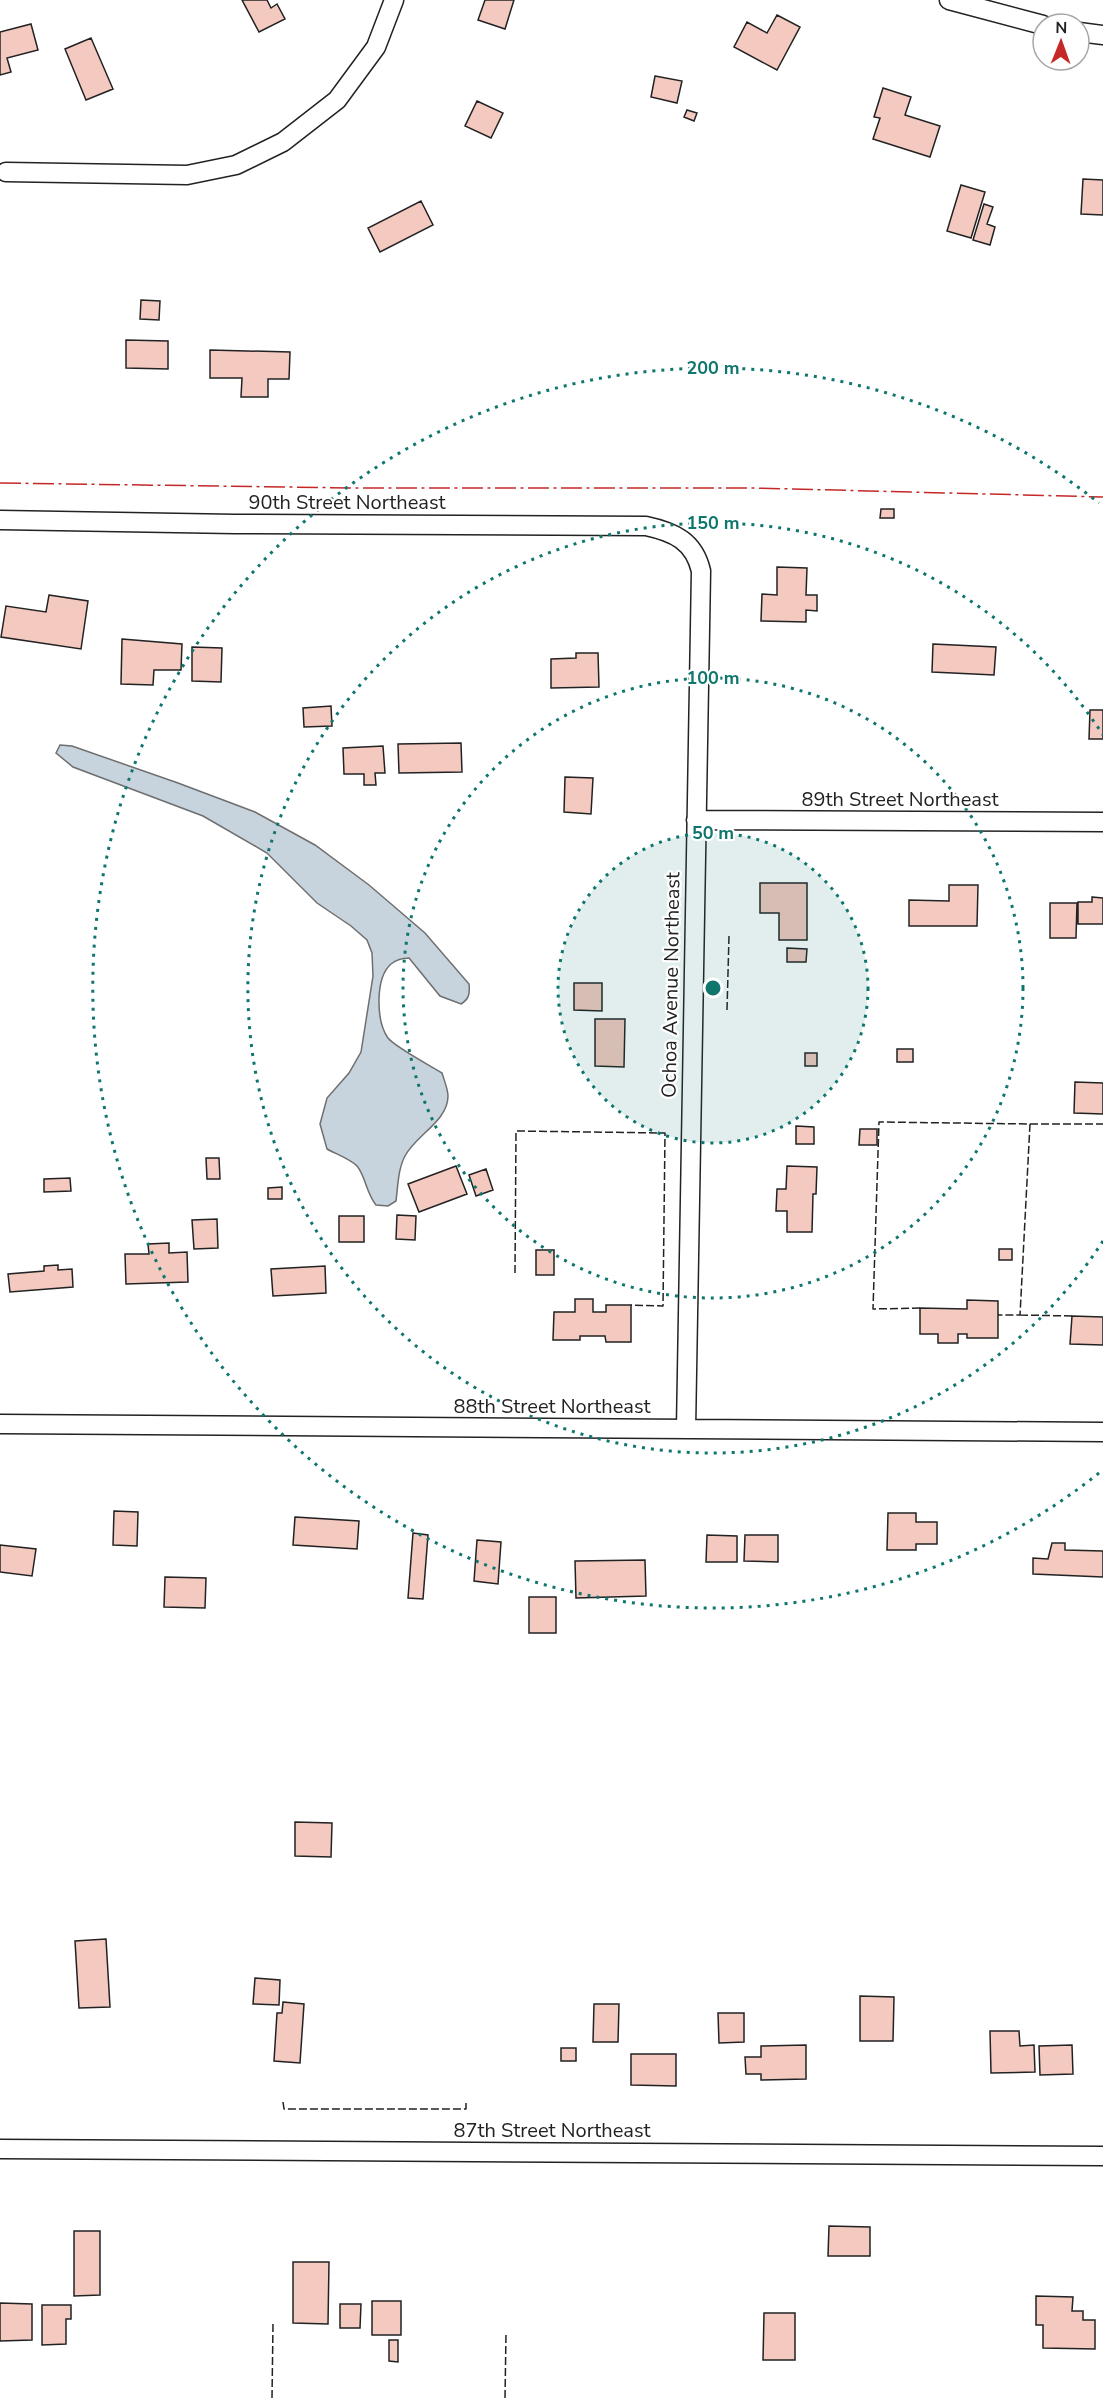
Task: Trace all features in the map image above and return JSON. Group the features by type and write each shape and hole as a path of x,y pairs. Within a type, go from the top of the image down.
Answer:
{"street":[{"path":"6,172 187,175 236,165 283,142 337,100 375,47 394,0"},
{"path":"949,0 1031,22"},
{"name":"90th Street Northeast","path":"0,520 235,524 646,526 665,530 688,545"},
{"name":"Ochoa Avenue Northeast","path":"687,1429 701,571 698,556 688,545"},
{"name":"89th Street Northeast","path":"696,820 1103,822"},
{"name":"88th Street Northeast","path":"0,1424 1103,1432"},
{"name":"87th Street Northeast","path":"0,2149 1103,2156"}],"shaded area":[{"path":"60,745 72,746 255,812 315,845 369,885 425,933 469,984 468,996 461,1004 440,996 409,958 391,964 382,979 379,1011 384,1031 392,1042 442,1073 448,1096 443,1113 405,1156 396,1201 388,1206 376,1205 357,1166 327,1149 320,1124 327,1098 349,1073 361,1052 373,976 372,953 367,940 317,903 267,853 203,816 73,767 56,753"}],"building":[{"path":"242,0 267,0 271,8 277,4 285,19 259,32"},
{"path":"485,0 514,0 505,29 478,20"},
{"path":"777,15 800,27 777,70 734,47 747,22 767,33"},
{"path":"31,24 38,50 7,58 11,72 0,75 0,32"},
{"path":"91,38 113,89 86,100 65,49"},
{"path":"655,76 682,81 677,103 651,97"},
{"path":"883,88 911,97 905,115 940,126 930,157 873,139 880,118 874,117"},
{"path":"477,101 503,113 491,138 465,126"},
{"path":"687,110 697,113 694,121 684,117"},
{"path":"1083,179 1103,180 1103,215 1081,214"},
{"path":"961,185 985,192 971,238 947,231"},
{"path":"421,201 433,225 380,252 368,228"},
{"path":"984,204 993,207 987,224 995,227 990,245 973,240"},
{"path":"141,300 160,301 159,320 140,319"},
{"path":"126,340 168,341 168,369 126,368"},
{"path":"210,350 290,352 289,379 268,379 268,397 241,397 242,378 210,378"},
{"path":"881,509 894,509 894,518 880,518"},
{"path":"777,567 807,568 806,595 817,595 817,611 806,610 806,622 761,621 762,594 777,595"},
{"path":"49,595 88,601 81,649 1,637 6,606 46,612"},
{"path":"122,639 182,644 181,670 154,670 153,685 121,684"},
{"path":"933,644 996,647 994,675 932,672"},
{"path":"192,647 222,648 221,682 192,681"},
{"path":"576,653 598,653 599,687 551,688 551,659 576,658"},
{"path":"331,706 332,726 304,727 303,708"},
{"path":"1090,710 1103,710 1103,739 1089,739"},
{"path":"461,743 462,772 399,773 398,744"},
{"path":"383,746 385,773 375,773 376,785 364,785 364,774 344,774 343,748"},
{"path":"565,777 593,778 591,814 564,812"},
{"path":"760,883 807,883 807,940 779,940 779,913 760,913"},
{"path":"949,885 978,885 977,926 909,926 909,900 949,901"},
{"path":"1092,897 1103,898 1103,924 1078,924 1078,902 1092,902"},
{"path":"1050,903 1077,903 1076,938 1050,938"},
{"path":"787,948 807,949 806,962 787,962"},
{"path":"574,983 602,983 602,1011 574,1010"},
{"path":"595,1019 625,1019 624,1067 595,1066"},
{"path":"897,1049 913,1049 913,1062 897,1062"},
{"path":"805,1053 817,1053 817,1066 805,1066"},
{"path":"1075,1082 1103,1083 1103,1114 1074,1113"},
{"path":"796,1126 814,1127 814,1144 796,1144"},
{"path":"860,1129 877,1129 877,1145 859,1145"},
{"path":"206,1158 219,1158 220,1179 207,1179"},
{"path":"456,1166 467,1194 419,1212 408,1184"},
{"path":"787,1166 817,1167 816,1194 813,1194 812,1232 787,1232 787,1211 776,1211 777,1189 786,1189"},
{"path":"486,1169 493,1190 476,1196 469,1175"},
{"path":"70,1178 71,1191 44,1192 44,1179"},
{"path":"282,1187 282,1199 268,1199 268,1188"},
{"path":"397,1215 416,1216 415,1240 396,1239"},
{"path":"339,1216 364,1216 364,1242 339,1242"},
{"path":"217,1219 218,1248 194,1249 192,1220"},
{"path":"169,1243 169,1253 187,1252 188,1282 126,1284 125,1254 149,1254 148,1244"},
{"path":"999,1249 1012,1249 1012,1260 999,1260"},
{"path":"536,1250 554,1250 554,1275 536,1275"},
{"path":"58,1265 58,1270 72,1269 73,1287 10,1292 8,1274 44,1271 44,1266"},
{"path":"325,1266 326,1293 273,1296 271,1269"},
{"path":"575,1299 593,1299 593,1312 606,1312 606,1305 631,1305 631,1342 606,1342 605,1336 580,1336 580,1340 553,1340 554,1312 575,1312"},
{"path":"967,1300 998,1301 998,1338 967,1338 967,1334 958,1334 958,1343 938,1343 938,1334 920,1334 920,1308 967,1309"},
{"path":"1072,1316 1103,1317 1103,1345 1070,1344"},
{"path":"114,1511 138,1512 137,1546 113,1545"},
{"path":"888,1513 916,1513 916,1522 937,1522 937,1544 916,1544 916,1550 887,1550"},
{"path":"295,1517 359,1521 357,1549 293,1545"},
{"path":"413,1533 428,1535 423,1599 408,1598"},
{"path":"707,1535 737,1536 737,1562 706,1562"},
{"path":"745,1535 778,1535 778,1562 744,1561"},
{"path":"477,1540 501,1542 498,1584 474,1581"},
{"path":"1052,1543 1065,1543 1065,1550 1103,1551 1103,1577 1033,1574 1033,1558 1048,1559"},
{"path":"0,1545 36,1549 32,1576 0,1572"},
{"path":"645,1560 646,1596 576,1598 575,1561"},
{"path":"165,1577 206,1578 205,1608 164,1607"},
{"path":"529,1597 556,1597 556,1633 529,1633"},
{"path":"295,1822 332,1823 331,1857 295,1856"},
{"path":"106,1939 110,2007 79,2008 75,1941"},
{"path":"255,1978 280,1980 279,2005 253,2004"},
{"path":"860,1996 894,1997 893,2041 860,2041"},
{"path":"283,2002 304,2004 300,2063 274,2061 277,2013 282,2013"},
{"path":"594,2004 619,2004 618,2042 593,2042"},
{"path":"718,2013 744,2013 744,2042 719,2043"},
{"path":"990,2031 1019,2031 1020,2046 1034,2045 1035,2072 991,2073"},
{"path":"806,2045 806,2079 761,2080 761,2074 746,2074 745,2057 761,2057 761,2046"},
{"path":"1072,2045 1073,2074 1040,2075 1039,2046"},
{"path":"561,2048 576,2048 576,2061 561,2061"},
{"path":"631,2054 676,2054 676,2086 631,2085"},
{"path":"829,2226 870,2227 870,2256 828,2256"},
{"path":"74,2231 100,2231 100,2295 74,2296"},
{"path":"293,2262 329,2262 328,2324 293,2323"},
{"path":"1036,2296 1073,2297 1072,2311 1083,2311 1083,2320 1095,2320 1095,2349 1043,2348 1043,2325 1036,2325"},
{"path":"372,2301 401,2301 401,2335 372,2335"},
{"path":"0,2303 32,2304 32,2340 0,2341"},
{"path":"340,2304 361,2304 360,2328 340,2328"},
{"path":"42,2305 71,2305 71,2319 66,2319 66,2344 42,2345"},
{"path":"764,2313 795,2313 795,2360 763,2360"},
{"path":"389,2340 398,2340 398,2362 389,2361"}],"fence":[{"path":"727,1010 729,936"},
{"path":"920,1308 873,1309 879,1122 1030,1124 1020,1315 998,1315"},
{"path":"1030,1124 1103,1124"},
{"path":"515,1273 516,1131 665,1133 663,1306 631,1305"},
{"path":"1020,1315 1072,1316"},
{"path":"283,2102 284,2109 466,2109 466,2102"},
{"path":"272,2398 273,2324"},
{"path":"505,2398 506,2333"}],"power":[{"path":"0,483 355,488 754,488 1103,497"}]}
